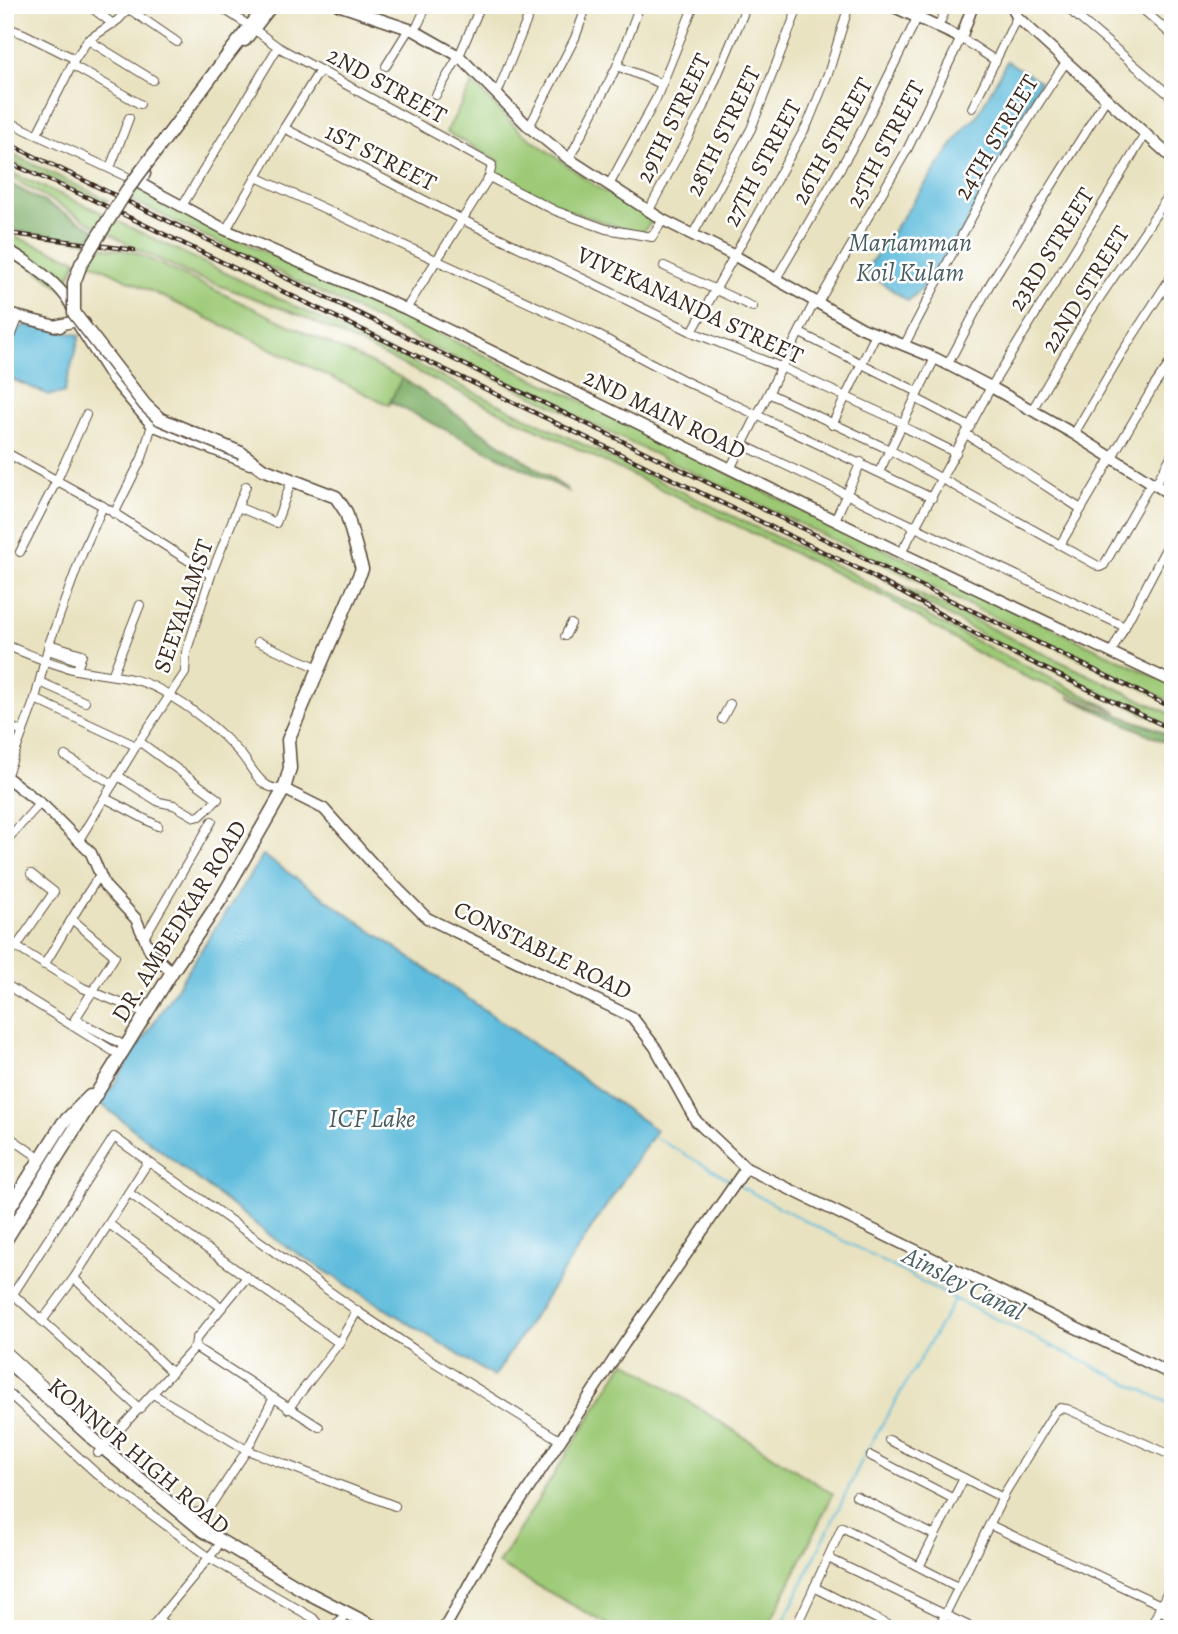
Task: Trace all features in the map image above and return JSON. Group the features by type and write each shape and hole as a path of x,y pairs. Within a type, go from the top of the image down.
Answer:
{"main road":[{"path":"265,5 127,190 81,264 74,282 74,313 145,405 160,419 241,453 263,469 336,497 346,512 362,569 288,740 290,768 284,789"},
{"name":"DR. AMBEDKAR ROAD","path":"5,1241 172,972 221,900 284,789"},
{"name":"DR. AMBEDKAR ROAD","path":"7,1209 64,1123 109,1075"},
{"path":"5,1359 103,1448 202,1531 310,1594 378,1629"},
{"name":"KONNUR HIGH ROAD","path":"5,1370 103,1448 213,1553 361,1629"}],"street":[{"path":"5,16 10,5"},
{"path":"88,5 113,24"},
{"path":"218,5 251,28"},
{"path":"5,120 139,183 228,61 265,5"},
{"path":"251,28 273,5"},
{"path":"338,5 370,9 459,56 529,127 569,159 663,220 735,256 876,334 935,358 991,387 1074,434 1173,496"},
{"path":"386,66 427,5"},
{"path":"436,95 459,56 481,5"},
{"path":"497,94 533,5"},
{"path":"529,127 575,38 587,5"},
{"path":"569,159 617,65 640,5"},
{"path":"609,185 662,85 694,5"},
{"name":"29TH STREET","path":"649,209 704,107 747,5"},
{"name":"28TH STREET","path":"693,234 751,129 799,5"},
{"name":"27TH STREET","path":"692,331 808,123 829,71 849,5"},
{"path":"938,27 948,5"},
{"path":"961,38 973,5"},
{"path":"1012,5 1017,17 1173,159"},
{"path":"1065,5 1173,97"},
{"path":"1075,15 1083,5"},
{"path":"1138,5 1173,36"},
{"path":"896,6 961,38 996,61"},
{"path":"37,134 88,40 113,24 131,7 177,42"},
{"path":"972,108 1017,17"},
{"name":"26TH STREET","path":"776,279 859,136 917,18"},
{"path":"5,27 24,34 74,62 141,104"},
{"name":"2ND STREET","path":"251,28 278,47 492,165 489,177"},
{"name":"25TH STREET","path":"730,469 817,302 906,149 961,38"},
{"path":"88,40 153,80"},
{"path":"182,206 278,47"},
{"name":"24TH STREET","path":"904,346 973,213 1024,123 1066,62"},
{"path":"617,65 662,85"},
{"path":"226,230 320,70"},
{"path":"948,364 990,284 1106,99"},
{"path":"110,169 129,118"},
{"name":"1ST STREET","path":"284,128 461,219"},
{"name":"23RD STREET","path":"901,553 991,387 1146,134"},
{"path":"256,177 594,333 685,380 932,498"},
{"path":"406,309 489,177 556,211 606,229 652,237 663,220"},
{"name":"2ND MAIN ROAD","path":"139,183 226,230 406,309 901,553 1173,682"},
{"name":"22ND STREET","path":"1032,410 1088,315 1173,189"},
{"name":"VIVEKANANDA STREET","path":"461,219 692,331 783,368 902,424 956,453"},
{"path":"5,248 23,258 69,298 79,325 112,378 152,425 263,469"},
{"path":"664,266 753,307"},
{"path":"1074,434 1121,354 1173,274"},
{"path":"5,313 54,326 79,325"},
{"path":"5,352 19,316"},
{"path":"800,333 917,395 1081,509"},
{"path":"832,425 876,334"},
{"path":"879,472 935,358"},
{"path":"1060,545 1154,386 1173,359"},
{"path":"770,394 890,450 1060,545 1103,566 1173,453"},
{"path":"20,552 86,415"},
{"path":"114,514 142,458 152,425"},
{"path":"743,445 1125,627"},
{"path":"5,453 103,506 211,575"},
{"path":"835,520 861,462"},
{"path":"238,507 276,523 292,480"},
{"name":"SEEYALAMST","path":"79,840 185,673 186,653 211,575 246,486"},
{"path":"103,506 82,554 6,777 40,803 91,853 105,886 136,919 150,951 172,972"},
{"path":"1111,653 1173,535"},
{"path":"113,673 140,605"},
{"path":"565,636 570,624"},
{"path":"257,642 319,668"},
{"path":"1173,643 1173,651"},
{"path":"5,645 46,661 78,665 146,682 171,696 240,752 268,786 284,789"},
{"path":"49,647 82,654 78,665"},
{"path":"40,682 85,702"},
{"path":"34,699 138,744 218,799 200,816 195,817 65,756"},
{"path":"722,719 730,704"},
{"path":"5,725 23,732"},
{"name":"CONSTABLE ROAD","path":"284,789 324,809 373,864 427,918 632,1017 655,1047 696,1121 746,1168 1173,1375"},
{"path":"105,798 158,826"},
{"path":"5,842 40,803"},
{"path":"145,936 212,821"},
{"path":"16,947 54,892 31,874"},
{"path":"44,965 73,920 81,901 100,875"},
{"path":"73,920 115,957 75,1019 124,1052"},
{"path":"5,940 92,991 148,1014"},
{"path":"5,984 124,1052"},
{"path":"5,1134 41,1159"},
{"path":"13,1294 114,1137 357,1311 561,1441"},
{"path":"42,1321 74,1278 148,1162"},
{"path":"444,1629 490,1547 645,1313 746,1168"},
{"path":"129,1193 339,1343"},
{"path":"109,1224 221,1307"},
{"path":"74,1278 172,1373"},
{"path":"103,1448 195,1347 196,1339 247,1278"},
{"path":"5,1287 140,1409"},
{"path":"288,1409 339,1343 357,1311"},
{"path":"195,1347 319,1427"},
{"path":"5,1350 103,1448 187,1514 207,1511 247,1450 273,1399"},
{"path":"5,1390 97,1474 313,1618 322,1629"},
{"path":"153,1394 247,1450 395,1506"},
{"path":"938,1629 1003,1498 1036,1440 1060,1408 1173,1456"},
{"path":"888,1440 1003,1498"},
{"path":"871,1456 953,1498"},
{"path":"920,1565 964,1478"},
{"path":"856,1496 934,1535"},
{"path":"990,1525 1160,1608 1173,1617"},
{"path":"795,1629 842,1527 958,1587"},
{"path":"150,1629 213,1553"},
{"path":"828,1558 975,1629"},
{"path":"1150,1629 1173,1580"},
{"path":"814,1587 896,1629"},
{"path":"158,1619 173,1629"},
{"path":"330,1629 342,1619"},
{"path":"5,1625 9,1629"}],"green space":[{"path":"473,83 520,131 601,190 657,217 640,234 563,209 494,172 499,161 446,132"},
{"path":"5,151 108,200 105,203 5,159"},
{"path":"5,170 105,214 98,227 5,174"},
{"path":"5,181 96,230 89,242 5,228"},
{"path":"134,184 225,233 1173,685 1173,703 127,198"},
{"path":"113,219 847,571 944,625 1118,712 1030,679 974,651 887,598 302,316 194,276 135,248 106,231"},
{"path":"5,233 77,260 69,277 69,293 5,247"},
{"path":"95,246 134,252 402,378 389,405 86,260"},
{"path":"402,378 567,489 568,491 390,402"},
{"path":"866,569 1173,715 1173,727 1002,646"},
{"path":"1068,697 1152,727 1173,737 1173,746"},
{"path":"625,1361 833,1494 767,1629 616,1629 498,1564"}],"water":[{"name":"Mariamman Koil Kulam","path":"1007,61 1040,81 973,213 932,279 908,301 865,271 966,126 976,118"},
{"path":"24,325 80,335 64,393 49,395 9,378 9,349 15,335"},
{"name":"ICF Lake","path":"263,855 656,1130 494,1377 276,1240 101,1104"}],"waterway":[{"name":"Ainsley Canal","path":"651,1135 730,1180"},
{"name":"Ainsley Canal","path":"741,1187 955,1299 1173,1405"},
{"path":"780,1629 866,1452 955,1299"}],"railway":[{"path":"5,142 1173,708"},
{"path":"5,161 89,198 861,570 996,645 1173,730"},
{"path":"14,234 134,250"}]}
